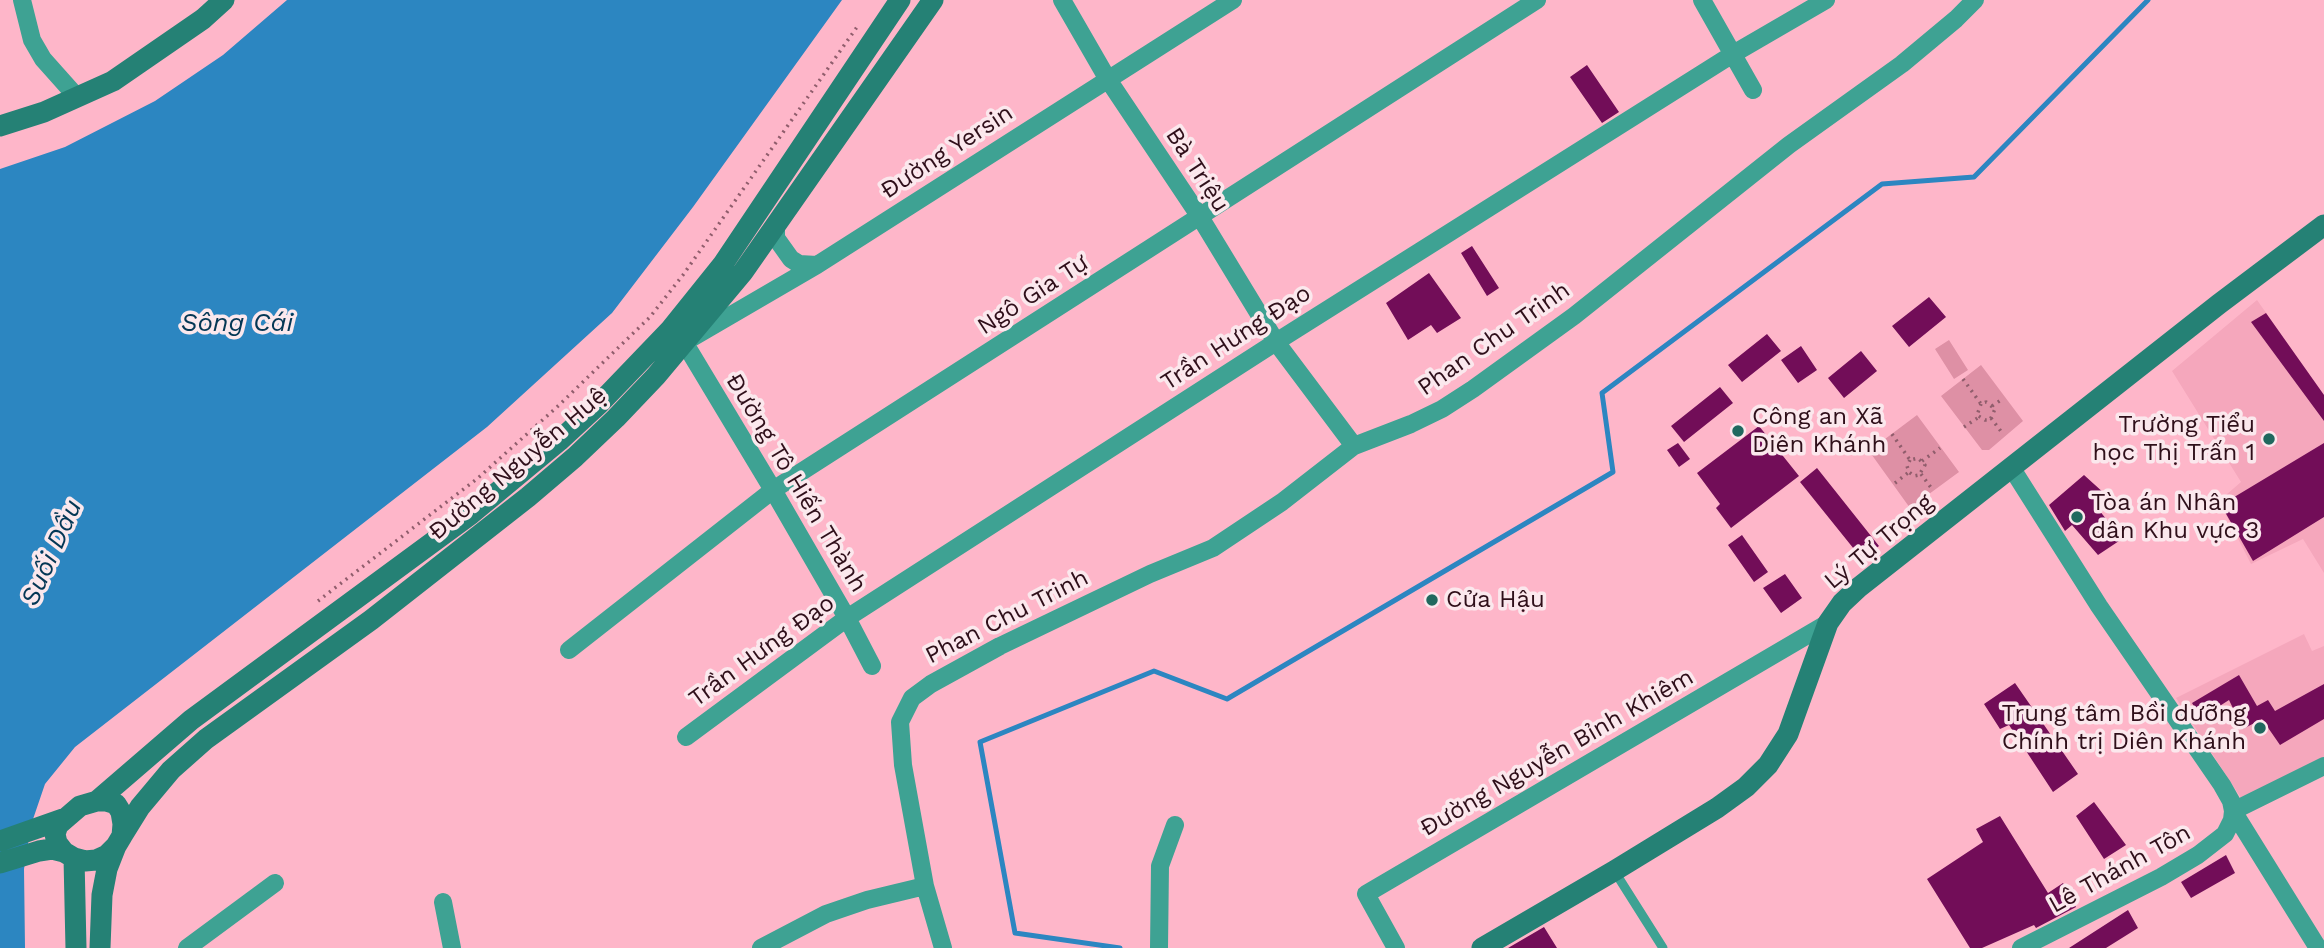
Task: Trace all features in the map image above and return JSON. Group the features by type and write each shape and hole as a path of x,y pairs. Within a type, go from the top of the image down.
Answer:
{"main road":[{"path":"0,126 44,112 113,81 203,19 224,0"},
{"name":"Đường Nguyễn Huệ","path":"100,948 102,895 107,869 119,841 140,807 171,770 197,747 371,620 575,457 616,418 677,336 900,0"},
{"name":"Đường Nguyễn Huệ","path":"97,801 191,720 471,514 559,441 677,336 743,272 933,0"},
{"name":"Lý Tự Trọng","path":"1482,948 1614,871 1717,808 1746,787 1768,765 1788,734 1828,623 1842,603 2011,467 2324,225"},
{"path":"355,599 371,620"},
{"path":"0,841 25,843 52,849 85,861 96,860 107,855 119,841 123,824 121,812 116,804 106,801 80,806 25,843 0,863"},
{"path":"64,819 55,834 57,843 69,855 76,948"}],"street":[{"path":"22,0 32,40 43,59 76,96"},
{"name":"Bà Triệu","path":"1062,0 1107,78 1200,217 1276,342 1354,446"},
{"name":"Đường Yersin","path":"677,336 817,265 1233,0"},
{"name":"Ngô Gia Tự","path":"569,650 773,490 1537,0"},
{"path":"1702,0 1753,90"},
{"name":"Trần Hưng Đạo","path":"686,737 847,618 1276,342 1733,54 1826,0"},
{"name":"Phan Chu Trinh","path":"925,886 903,765 900,722 912,698 931,684 1000,646 1097,598 1213,548 1282,502 1354,446 1410,424 1473,389 1574,316 1789,145 1902,64 1975,0"},
{"path":"776,224 776,238 791,259 799,264 817,265"},
{"name":"Đường Tô Hiến Thành","path":"677,336 773,490 872,666"},
{"path":"2011,467 2099,606 2222,785 2233,811 2318,948"},
{"name":"Đường Nguyễn Bỉnh Khiêm","path":"1396,948 1366,894 1828,623"},
{"path":"2233,811 2324,766"},
{"name":"Lê Thánh Tôn","path":"2021,948 2161,877 2206,851 2225,834 2233,811"},
{"path":"1159,948 1160,866 1175,825"},
{"path":"187,948 275,883"},
{"path":"761,948 826,914 867,900 925,886 943,948"},
{"path":"443,902 452,948"}],"lane":[{"path":"1614,871 1663,948"}],"path":[{"path":"313,605 478,478 650,317 683,275 861,22"},
{"path":"1963,379 1981,404"},
{"path":"1992,406 2001,400"},
{"path":"1979,417 1978,410 1981,404 1986,402 1994,409 1991,418"},
{"path":"1979,417 1985,420 1991,418"},
{"path":"1964,427 1979,417"},
{"path":"1991,418 2003,434"},
{"path":"1892,434 1910,460"},
{"path":"1922,461 1940,448"},
{"path":"1910,460 1913,458 1922,461 1925,465 1921,474"},
{"path":"1910,460 1907,466 1909,472 1914,476 1921,474"},
{"path":"1895,483 1909,472"},
{"path":"1921,474 1932,489"}],"shaded area":[{"name":"Trường Tiểu học Thị Trấn 1","path":"2257,300 2324,395 2324,573 2303,539 2251,564 2219,501 2241,482 2172,371"},
{"path":"1949,340 1968,370 1954,379 1935,349"},
{"path":"1981,365 2023,421 1989,450 1982,450 1941,396"},
{"path":"1917,415 1959,472 1910,508 1869,451"},
{"name":"Trung tâm Bồi dưỡng Chính trị Diên Khánh","path":"2304,634 2312,651 2324,646 2324,758 2241,798 2176,698"}],"water":[{"name":"Sông Cái","path":"287,0 842,0 693,207 612,313 487,427 75,747 45,784 31,825 24,869 25,948 0,948 0,169 65,147 155,101 223,55"}],"building":[{"path":"1587,65 1619,112 1602,123 1570,77"},
{"path":"1472,246 1499,288 1487,296 1461,253"},
{"path":"1429,273 1461,318 1437,333 1431,325 1408,340 1386,303"},
{"path":"1929,297 1946,317 1909,347 1892,326"},
{"path":"2266,313 2324,395 2324,421 2251,322"},
{"path":"1767,334 1781,351 1742,382 1728,365"},
{"path":"1801,346 1817,370 1798,383 1781,360"},
{"path":"1861,351 1877,371 1844,398 1828,378"},
{"path":"1720,387 1733,403 1684,442 1671,426"},
{"path":"1759,426 1799,476 1731,528 1716,508 1720,504 1697,473"},
{"path":"1678,443 1690,459 1679,467 1667,450"},
{"path":"2324,443 2324,517 2253,561 2221,505"},
{"path":"1817,468 1879,546 1862,559 1800,482"},
{"name":"Tòa án Nhân dân Khu vực 3","path":"2084,475 2105,494 2095,505 2122,539 2098,555 2072,525 2065,531 2049,505"},
{"path":"1742,535 1768,572 1754,582 1728,545"},
{"path":"1785,574 1802,598 1781,613 1763,588"},
{"path":"2239,675 2257,706 2268,700 2275,711 2324,684 2324,719 2280,745 2262,719 2243,729 2229,700 2201,718 2192,703"},
{"path":"2015,683 2078,774 2053,792 2009,725 2000,729 1984,704"},
{"path":"2094,802 2126,845 2104,859 2076,816"},
{"path":"2000,816 2048,893 2063,883 2076,907 2036,928 2034,925 1982,948 1970,948 1927,879 1983,842 1976,829"},
{"path":"2226,855 2235,873 2191,898 2181,882"},
{"path":"2128,910 2138,928 2106,948 2069,948"},
{"path":"1544,927 1557,948 1508,948"}],"waterway":[{"path":"1120,948 1015,933 980,742 1154,671 1227,699 1613,472 1602,393 1882,184 1974,177 2148,0"}],"place":[{"name":"Công an Xã Diên Khánh","path":"1738,431"},
{"name":"Trường Tiểu học Thị Trấn 1","path":"2269,439"},
{"name":"Tòa án Nhân dân Khu vực 3","path":"2077,517"},
{"name":"Cửa Hậu","path":"1432,600"},
{"name":"Trung tâm Bồi dưỡng Chính trị Diên Khánh","path":"2260,728"}],"water label":[{"name":"Suối Dầu","path":"52,553"}]}
